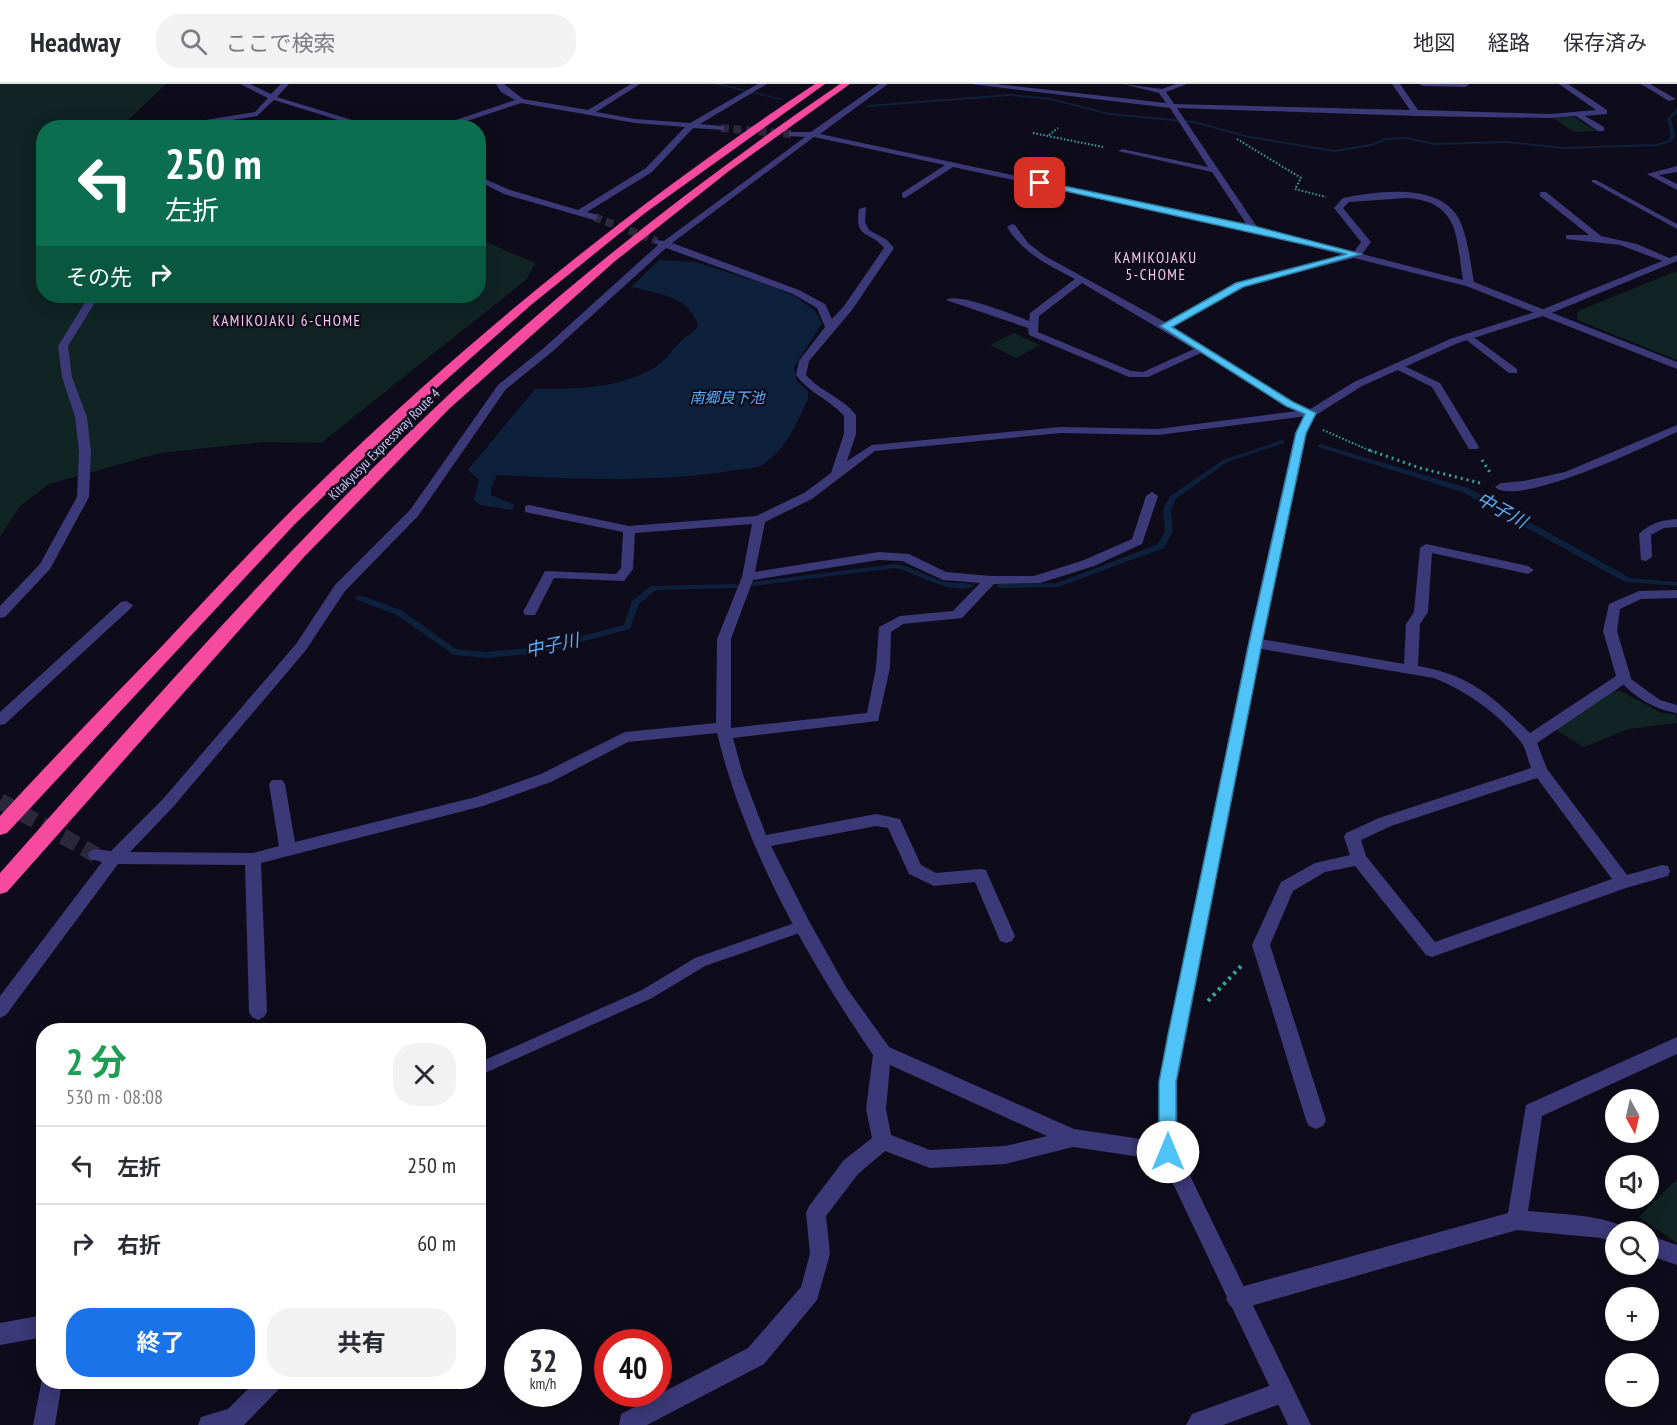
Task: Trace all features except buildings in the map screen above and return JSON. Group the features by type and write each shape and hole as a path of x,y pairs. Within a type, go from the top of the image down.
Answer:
{"highway":[{"name":"Kitakyusyu Expressway Route 4","path":"0,828 255,556 361,450 451,368 537,293 650,205 734,141 821,84"},
{"name":"Kitakyusyu Expressway Route 4","path":"0,886 78,796 288,565 392,457 456,396 632,241 716,176 846,84"}],"street":[{"path":"244,84 272,97 348,120"},
{"path":"253,120 285,84"},
{"path":"500,84 504,90 521,101 635,121 721,128"},
{"path":"591,112 636,84"},
{"path":"581,212 649,170 693,125 763,84"},
{"path":"0,1010 114,858 168,803 301,647 340,588 414,513 502,387 549,349 661,243 884,84"},
{"path":"975,84 1172,106 1551,116 1604,112 1563,84"},
{"path":"1127,84 1162,91 1183,84"},
{"path":"1396,84 1417,114"},
{"path":"1423,84 1465,85"},
{"path":"1645,84 1672,99"},
{"path":"1162,91 1254,229"},
{"path":"461,120 521,101"},
{"path":"215,120 257,114"},
{"path":"1577,114 1601,129"},
{"path":"792,134 815,135 952,164 1254,229 1357,254 1469,284 1545,312 1677,366"},
{"path":"1122,151 1217,171"},
{"path":"905,195 952,164"},
{"path":"1677,169 1651,174 1677,187"},
{"path":"486,182 507,192 594,217"},
{"path":"1543,194 1597,237"},
{"path":"1165,326 1239,285 1357,254 1366,242 1338,208 1344,201 1419,195 1433,197 1445,204 1455,219 1469,284"},
{"path":"836,476 850,434 849,415 837,401 811,387 801,375 804,361 848,308 889,248 884,242 865,232 861,222 863,209"},
{"path":"1012,227 1030,251 1165,326 1309,417"},
{"path":"1569,237 1597,237 1629,242 1674,260"},
{"path":"661,243 796,292 821,306 830,327"},
{"path":"529,509 629,530 759,520 808,496 872,448 1061,430 1158,432 1309,417 1358,384 1398,366 1468,336 1545,312 1674,260"},
{"path":"1082,279 1034,315 1033,333 1129,374 1144,375 1200,350"},
{"path":"951,300 990,310 1033,326"},
{"path":"0,614 45,566 83,497 85,451 81,417 67,376 63,346 90,303"},
{"path":"1468,336 1513,371"},
{"path":"1398,366 1436,386 1473,447"},
{"path":"1300,1425 1237,1299 1168,1152 1168,1082 1255,643 1301,433 1309,417"},
{"path":"1501,487 1522,486 1562,476 1609,460 1677,428"},
{"path":"748,577 879,556 904,557 943,576 991,580 1035,580 1089,564 1138,541 1152,496"},
{"path":"759,520 748,577 724,639 724,730 735,775 761,842 803,926 840,992 882,1053 1073,1138 1168,1152"},
{"path":"1646,557 1645,534 1661,524 1677,523"},
{"path":"530,612 550,574 619,578 627,569 629,530"},
{"path":"1411,669 1413,624 1421,612 1426,548 1528,570"},
{"path":"96,855 114,858 253,859 478,802 546,777 625,738 873,717 883,668 884,630 900,620 957,615 991,580"},
{"path":"1529,741 1624,678 1610,631 1614,607 1639,595 1677,594"},
{"path":"0,720 126,605"},
{"path":"1255,643 1437,674 1460,682 1488,699 1529,741 1540,771 1623,882"},
{"path":"1540,771 1385,822 1352,837 1359,859 1432,950 1623,882 1662,871"},
{"path":"277,784 288,850"},
{"path":"761,842 876,820 894,823 915,869 934,880 980,875 1006,936"},
{"path":"253,859 258,1012"},
{"path":"1316,1120 1261,945 1287,887 1320,867 1359,859"},
{"path":"1517,1221 1533,1111 1677,1045"},
{"path":"882,1053 876,1109 882,1141"},
{"path":"882,1141 930,1159 1005,1155 1073,1138"},
{"path":"630,1425 629,1422 756,1356 810,1293 820,1254 816,1213 851,1167 882,1141"},
{"path":"1237,1299 1517,1221 1605,1229"},
{"path":"1659,1249 1677,1256"},
{"path":"0,1334 36,1327"},
{"path":"44,1425 50,1389"},
{"path":"209,1425 234,1419 263,1389"},
{"path":"1197,1425 1283,1392"}],"lane":[{"path":"1594,181 1677,227"},
{"path":"1624,678 1636,689 1670,709 1677,709"},
{"path":"486,1066 647,994 700,962 803,926"}],"path":[{"path":"1049,136 1058,129"},
{"path":"1033,133 1122,151"},
{"path":"1237,139 1300,178 1295,189 1344,201"},
{"path":"1309,417 1356,446 1398,463 1501,487"},
{"path":"1473,447 1501,487"},
{"path":"1207,1002 1261,945"}],"green space":[{"path":"0,84 166,84 128,120 36,120 36,303 486,303 486,242 535,263 527,279 321,443 263,442 160,453 49,484 20,506 0,537"},
{"path":"1574,117 1596,131 1574,132 1553,118"},
{"path":"1677,271 1677,360 1577,320 1578,311"},
{"path":"1014,333 1040,345 1016,358 990,345"},
{"path":"1620,691 1662,713 1676,714 1677,723 1629,729 1584,747 1554,729 1605,692"},
{"path":"1677,1179 1677,1243 1659,1231 1659,1221 1645,1221 1639,1217 1647,1209 1659,1209 1659,1197"}],"water":[{"name":"南郷良下池","path":"659,260 696,262 776,288 796,297 814,310 822,323 794,367 797,381 808,391 808,399 784,444 771,459 762,465 701,475 614,479 497,475 491,488 491,495 515,505 512,510 480,505 474,500 479,480 468,470 535,389 584,388 633,378 662,362 678,343 698,326 688,308 680,302 662,294 631,287"}],"waterway":[{"path":"716,84 781,99"},
{"path":"868,106 1010,95 1051,99 1109,114 1194,122 1249,137 1335,151 1372,145 1386,139 1406,138 1434,144 1507,142 1563,148 1657,145 1670,141 1673,135 1669,118 1677,110"},
{"name":"中子川","path":"1000,586 1058,585 1161,546 1169,531 1167,510 1173,498 1225,461 1282,442"},
{"name":"中子川","path":"1320,446 1465,490 1628,580 1677,584"},
{"name":"中子川","path":"752,584 895,566 903,567 944,584 970,586"},
{"name":"中子川","path":"360,598 398,612 454,652 487,655 540,650 627,627 635,603 654,588 735,586"}],"tunnel":[{"path":"721,128 792,134"},
{"path":"594,217 657,241"},
{"path":"0,801 96,855"}],"district":[{"name":"KAMIKOJAKU 5-CHOME","path":"1156,266"},
{"name":"KAMIKOJAKU 6-CHOME","path":"287,320"}],"route":[{"path":"1040,183 1254,229 1357,254 1239,285 1165,326 1289,404 1311,413 1301,433 1255,643 1176,1035 1168,1082 1168,1152"}]}
